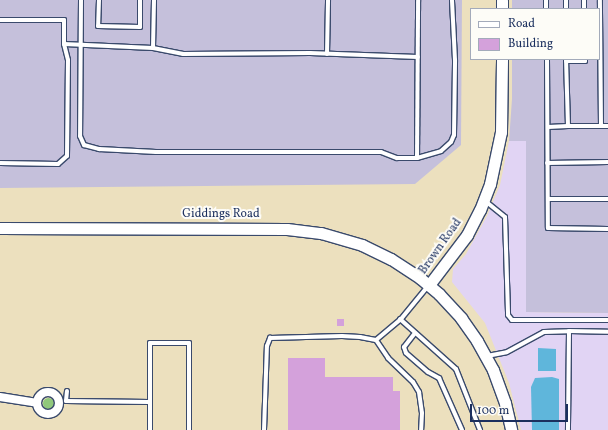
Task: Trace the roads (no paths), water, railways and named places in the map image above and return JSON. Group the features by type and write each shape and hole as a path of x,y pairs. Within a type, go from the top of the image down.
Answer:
{"main road":[{"name":"Brown Road","path":"502,60 503,110 500,139 493,174 484,200 463,242 429,285 461,318 486,356 499,385 511,430"},
{"name":"Giddings Road","path":"0,228 247,228 307,231 338,237 368,248 398,263 429,285"}],"street":[{"path":"0,397 36,403"}],"lane":[{"path":"82,0 80,136 84,145 91,148 156,152 381,152 397,158 418,158 441,151 451,142 454,135 455,60 452,0"},
{"path":"98,0 98,26 140,27 140,0"},
{"path":"153,48 154,0"},
{"path":"327,54 328,0"},
{"path":"418,0 418,158"},
{"path":"600,0 601,126"},
{"path":"0,20 64,20 64,44 68,60 67,156 58,164 0,163"},
{"path":"64,44 153,48 183,54 327,54 418,57"},
{"path":"547,60 548,228 608,229"},
{"path":"568,126 566,60 585,60"},
{"path":"548,127 608,126"},
{"path":"547,163 608,162"},
{"path":"548,199 608,199"},
{"path":"484,200 506,217 508,315 512,320 608,320"},
{"path":"376,340 400,319 429,285"},
{"path":"400,319 456,369 480,430"},
{"path":"568,430 569,331"},
{"path":"486,356 507,352 544,332 608,332"},
{"path":"415,333 404,347 406,353 428,372 439,378 443,383 462,430"},
{"path":"264,430 267,346 270,338 360,337 376,340 388,358 414,382 419,392 422,412 421,430"},
{"path":"150,430 150,343 189,343 189,430"},
{"path":"67,391 66,401 149,402"}],"water":[{"path":"538,348 556,349 556,371 538,371"},
{"path":"552,377 559,379 559,430 532,430 531,387 535,378"}]}
